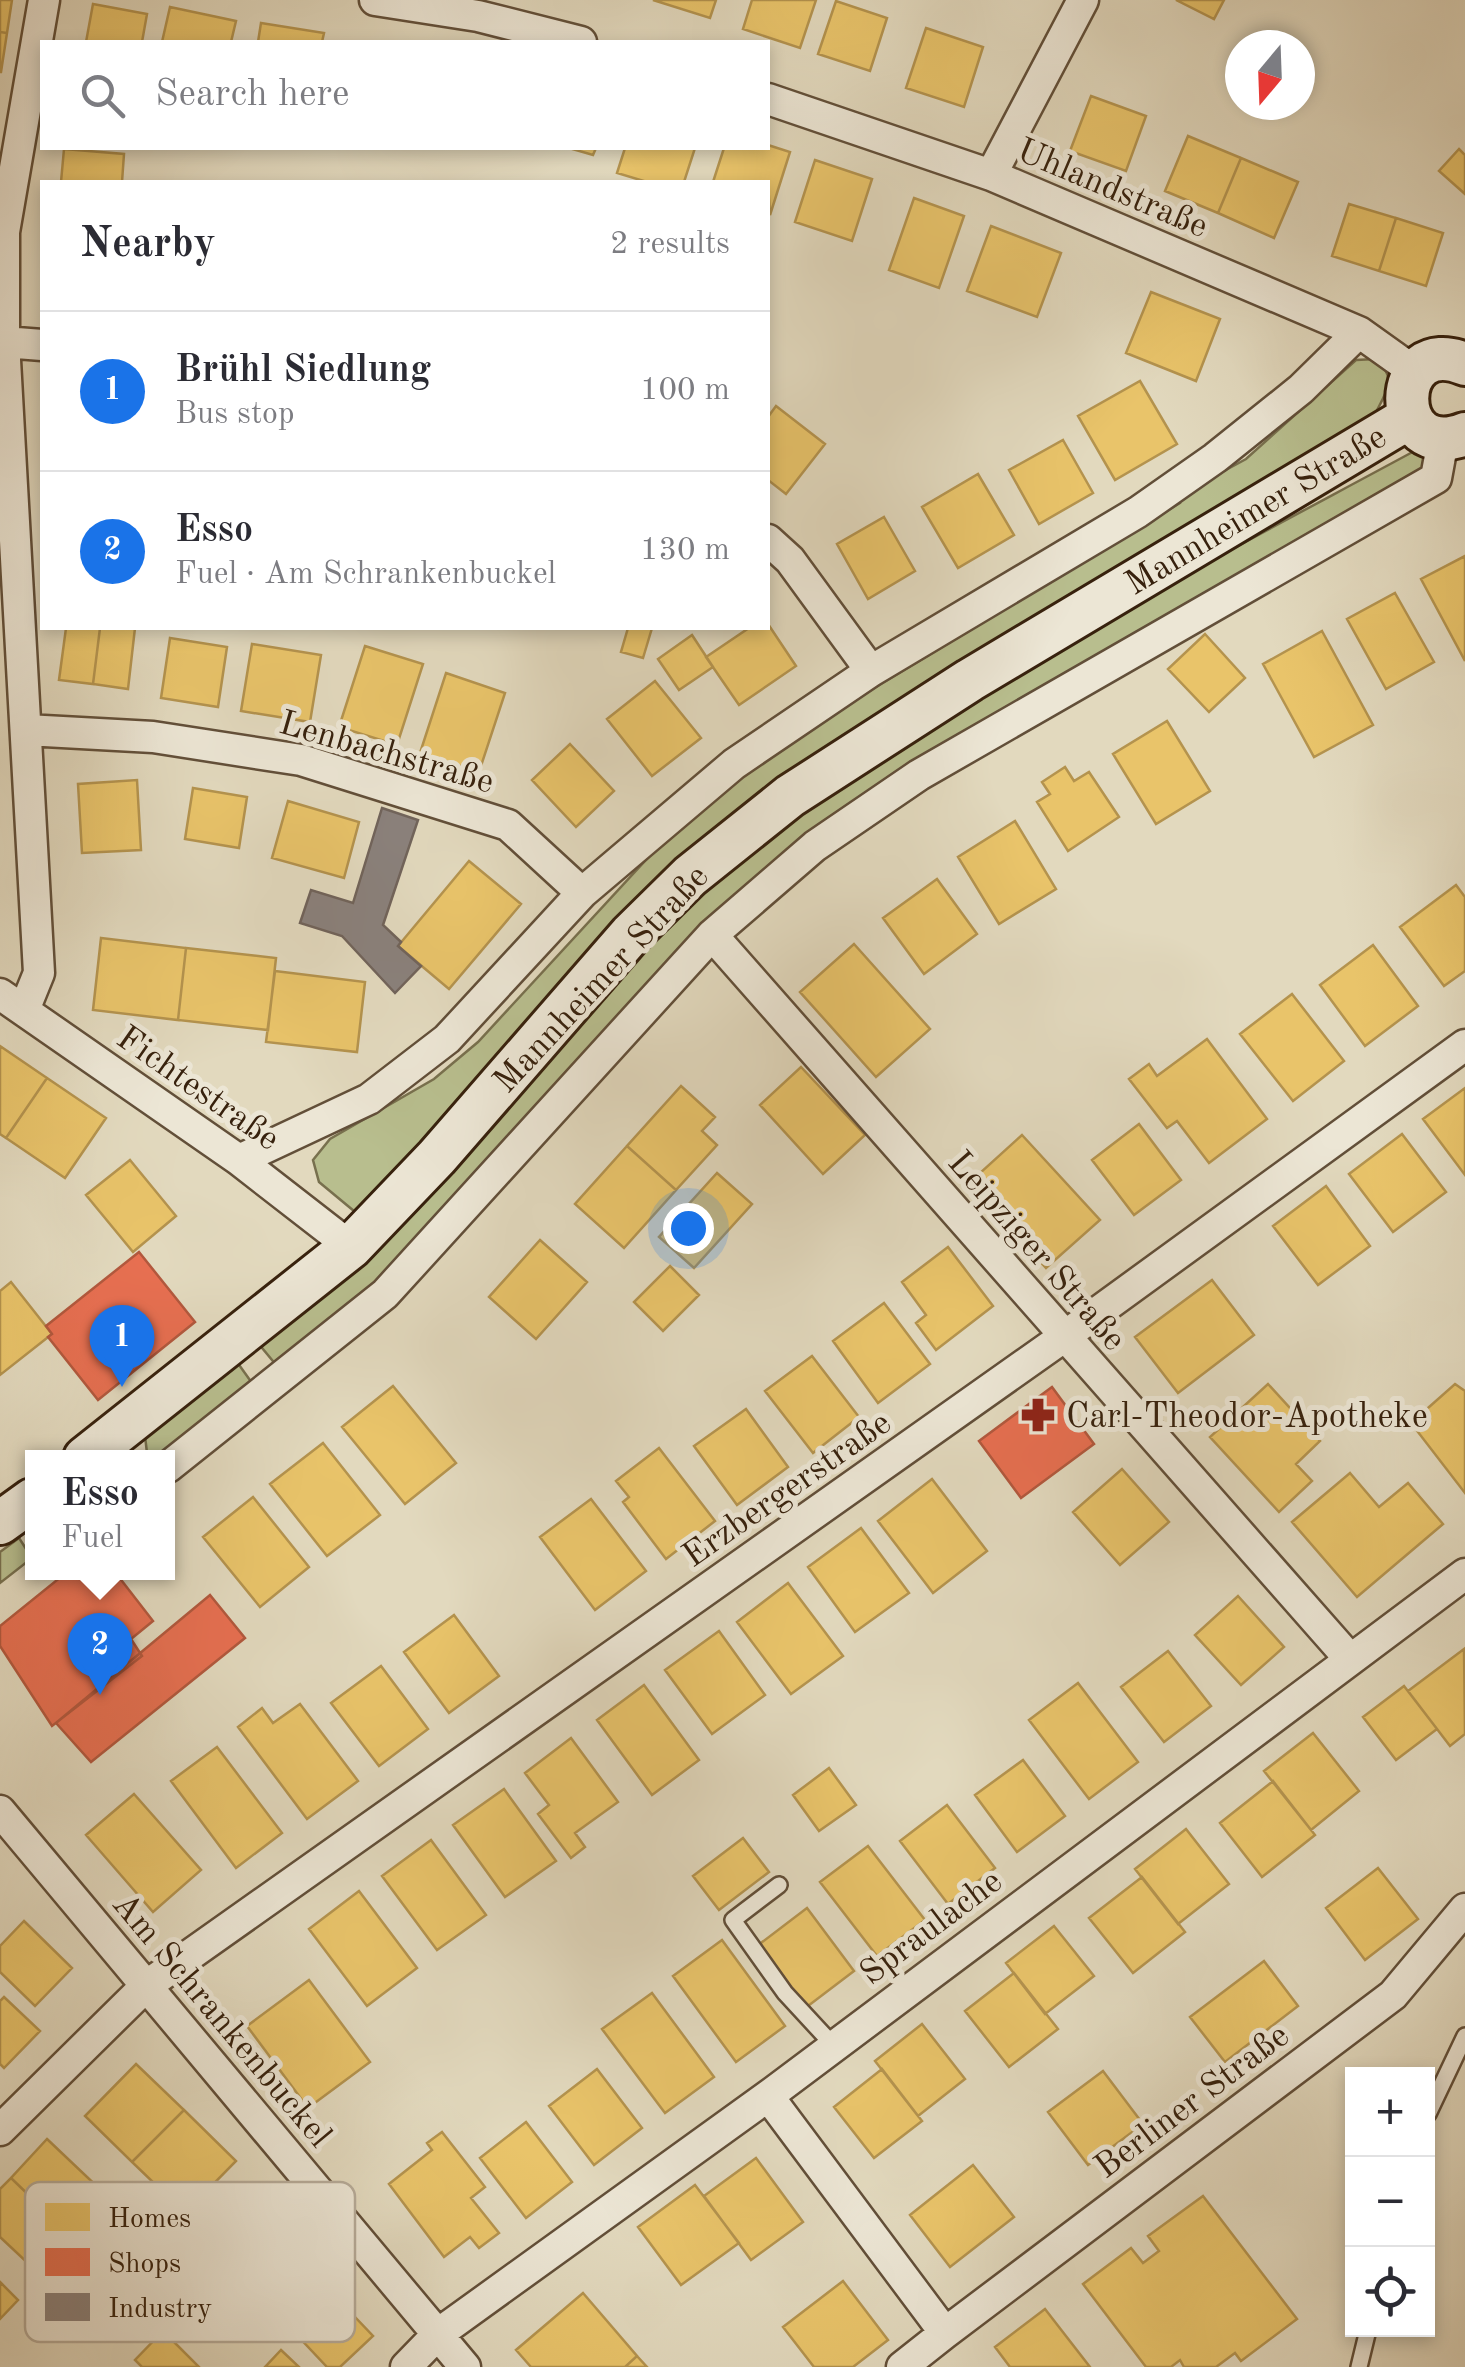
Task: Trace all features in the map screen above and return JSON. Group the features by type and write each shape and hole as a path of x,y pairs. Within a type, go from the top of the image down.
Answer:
{"main road":[{"path":"1415,372 1445,358 1465,364"},
{"name":"Mannheimer Straße","path":"100,1450 351,1247 436,1157 631,934 690,876 790,796 970,680 1439,430 1405,396 1415,372"},
{"path":"0,1523 25,1505"}],"street":[{"path":"12,1002 39,973 4,342 4,232 44,0"},
{"path":"375,0 478,16 573,40"},
{"path":"991,176 1082,0"},
{"name":"Uhlandstraße","path":"770,100 991,176 1360,332 1415,372"},
{"name":"Mannheimer Straße","path":"239,1160 369,1099 448,1039 582,893 734,764 871,671 1184,479 1301,388 1360,332"},
{"path":"4,342 40,345"},
{"name":"Mannheimer Straße","path":"175,1461 385,1294 712,935 815,846 919,776 1436,478 1439,430"},
{"path":"770,542 790,560 871,671"},
{"name":"Lenbachstraße","path":"26,730 153,737 301,760 508,825 582,893"},
{"name":"Leipziger Straße","path":"712,935 1349,1658"},
{"name":"Fichtestraße","path":"12,1002 239,1160 351,1247"},
{"name":"Erzbergerstraße","path":"0,2130 146,1986 1064,1336 1465,1044"},
{"name":"Spraulache","path":"406,2367 438,2334 768,2096 1465,1574"},
{"name":"Am Schrankenbuckel","path":"0,1812 310,2182"},
{"name":"Berliner Straße","path":"902,2367 1393,1995 1465,1909"},
{"path":"768,2096 944,2333"},
{"name":"Am Schrankenbuckel","path":"355,2235 465,2367"}],"lane":[{"path":"779,1884 733,1920 785,1993 834,2046"},
{"path":"1435,2099 1465,2036"},
{"path":"1360,2367 1366,2337"}],"green space":[{"path":"1376,359 1387,372 1388,384 1376,412 890,706 354,1211 319,1182 313,1160 330,1139 434,1079 478,1042 657,848 723,791 833,713 1180,503 1178,496 1246,459 1356,360"},
{"path":"1420,448 1431,463 929,755 793,849 385,1277 277,1366 258,1343 640,951 731,866 811,805 979,693 1154,592"},
{"path":"237,1362 252,1383 166,1450 147,1450 145,1436"},
{"path":"19,1538 25,1547 25,1563 0,1583 0,1552"}],"building: Homes":[{"path":"0,0 12,0 7,33 0,32"},
{"path":"653,0 716,0 710,18"},
{"path":"752,0 816,0 800,48 743,29"},
{"path":"1176,0 1224,0 1214,19"},
{"path":"836,1 887,18 870,71 818,54"},
{"path":"93,4 147,14 142,40 86,40"},
{"path":"170,7 236,21 231,40 162,40"},
{"path":"261,23 324,33 322,40 258,40"},
{"path":"926,28 983,47 964,107 906,88"},
{"path":"0,32 7,33 1,72 0,72"},
{"path":"1091,96 1146,116 1126,171 1070,151"},
{"path":"1188,136 1241,158 1218,213 1165,191"},
{"path":"770,146 790,152 770,215 770,180 714,180 723,150 770,150"},
{"path":"1459,149 1465,155 1465,194 1439,171"},
{"path":"64,150 124,154 122,180 61,180"},
{"path":"624,150 694,150 685,180 640,180 617,173"},
{"path":"1241,158 1298,182 1274,238 1218,213"},
{"path":"815,160 872,179 852,241 795,222"},
{"path":"914,198 964,216 939,288 889,270"},
{"path":"1349,204 1396,218 1379,271 1332,256"},
{"path":"1396,218 1443,233 1426,286 1379,271"},
{"path":"991,226 1061,253 1037,317 967,291"},
{"path":"1151,292 1220,319 1196,381 1126,353"},
{"path":"1140,381 1177,444 1115,480 1078,416"},
{"path":"776,406 825,444 786,494 770,482 770,414"},
{"path":"1063,440 1093,493 1039,524 1009,470"},
{"path":"978,474 1014,535 958,568 922,507"},
{"path":"884,517 915,571 868,599 837,544"},
{"path":"1465,556 1465,661 1421,579"},
{"path":"1395,593 1434,662 1386,689 1347,619"},
{"path":"770,627 796,666 739,705 706,657 746,630"},
{"path":"66,630 100,630 93,684 59,680"},
{"path":"100,630 135,630 128,689 93,684"},
{"path":"627,630 651,630 643,658 621,652"},
{"path":"1322,631 1373,725 1314,757 1263,664"},
{"path":"1205,634 1245,678 1209,712 1168,669"},
{"path":"692,635 713,667 679,690 658,659"},
{"path":"170,638 227,647 218,707 161,698"},
{"path":"252,644 321,655 310,722 241,711"},
{"path":"365,646 423,664 397,745 339,727"},
{"path":"446,673 505,693 479,772 420,753"},
{"path":"655,681 701,738 652,776 607,719"},
{"path":"1167,721 1210,791 1156,824 1113,754"},
{"path":"570,744 614,791 576,827 532,780"},
{"path":"1065,767 1074,781 1089,772 1119,817 1068,851 1037,802 1050,794 1042,782"},
{"path":"137,780 141,850 82,853 78,784"},
{"path":"193,788 247,797 239,848 185,839"},
{"path":"288,801 359,822 344,878 272,858"},
{"path":"1015,821 1056,889 999,924 958,857"},
{"path":"469,861 521,904 449,989 398,946"},
{"path":"937,879 977,934 924,974 883,918"},
{"path":"1456,885 1465,897 1465,971 1444,986 1400,927"},
{"path":"101,938 186,948 178,1020 93,1010"},
{"path":"854,944 930,1029 876,1077 800,992"},
{"path":"1373,945 1418,1006 1365,1046 1320,985"},
{"path":"186,948 276,958 268,1030 178,1020"},
{"path":"275,971 365,982 357,1052 266,1042"},
{"path":"1292,994 1344,1061 1293,1101 1240,1034"},
{"path":"1207,1039 1267,1119 1209,1163 1177,1121 1167,1128 1129,1079 1149,1064 1157,1076"},
{"path":"0,1046 47,1078 6,1138 0,1134"},
{"path":"801,1067 865,1135 823,1174 760,1105"},
{"path":"47,1078 106,1118 65,1178 6,1138"},
{"path":"681,1086 715,1117 702,1131 717,1145 676,1190 627,1146"},
{"path":"1465,1088 1465,1175 1423,1119"},
{"path":"1139,1124 1181,1180 1134,1215 1092,1160"},
{"path":"1402,1134 1446,1192 1393,1232 1349,1174"},
{"path":"1022,1135 1100,1220 1046,1268 969,1183"},
{"path":"627,1146 676,1190 624,1248 575,1204"},
{"path":"130,1160 176,1216 133,1252 86,1195"},
{"path":"717,1173 752,1204 694,1268 659,1237"},
{"path":"1326,1186 1370,1246 1318,1285 1273,1226"},
{"path":"540,1240 587,1282 536,1339 489,1297"},
{"path":"948,1247 993,1306 936,1350 916,1323 926,1315 902,1282"},
{"path":"670,1266 699,1295 663,1331 634,1302"},
{"path":"1212,1280 1254,1335 1178,1393 1135,1337"},
{"path":"11,1282 52,1334 0,1375 0,1291"},
{"path":"884,1303 930,1364 878,1403 833,1341"},
{"path":"812,1356 859,1417 813,1453 765,1391"},
{"path":"1268,1384 1320,1441 1296,1464 1312,1481 1279,1512 1210,1437"},
{"path":"1455,1384 1465,1391 1465,1493 1411,1423"},
{"path":"393,1386 456,1463 405,1504 342,1427"},
{"path":"746,1409 788,1467 737,1505 694,1446"},
{"path":"323,1443 380,1515 327,1556 270,1484"},
{"path":"659,1448 715,1521 666,1559 623,1502 629,1497 616,1481"},
{"path":"1122,1469 1169,1522 1120,1565 1073,1512"},
{"path":"1350,1473 1379,1507 1408,1483 1443,1524 1357,1597 1292,1522"},
{"path":"932,1479 987,1551 933,1593 878,1521"},
{"path":"253,1497 309,1567 260,1607 203,1537"},
{"path":"591,1499 646,1571 595,1610 540,1537"},
{"path":"861,1528 909,1593 855,1632 808,1567"},
{"path":"788,1583 843,1656 791,1694 737,1622"},
{"path":"1238,1596 1284,1647 1241,1685 1195,1635"},
{"path":"454,1615 499,1676 449,1713 404,1652"},
{"path":"719,1631 765,1695 712,1734 665,1670"},
{"path":"1464,1649 1465,1734 1450,1746 1408,1691"},
{"path":"1168,1651 1211,1706 1164,1742 1121,1687"},
{"path":"381,1666 428,1729 379,1766 331,1703"},
{"path":"1078,1683 1138,1762 1089,1799 1029,1720"},
{"path":"644,1685 699,1760 652,1795 597,1720"},
{"path":"1404,1686 1437,1729 1396,1760 1363,1717"},
{"path":"300,1704 358,1781 307,1819 238,1727 262,1708 273,1723"},
{"path":"1313,1733 1359,1791 1311,1830 1264,1771"},
{"path":"571,1738 618,1802 575,1833 585,1847 571,1858 538,1814 549,1805 525,1773"},
{"path":"217,1747 282,1833 236,1868 171,1781"},
{"path":"1023,1760 1065,1816 1017,1852 975,1795"},
{"path":"829,1768 856,1805 819,1831 793,1795"},
{"path":"1273,1781 1315,1835 1262,1877 1220,1823"},
{"path":"504,1789 556,1861 505,1897 453,1825"},
{"path":"134,1794 201,1870 153,1912 86,1835"},
{"path":"947,1805 995,1868 948,1904 900,1841"},
{"path":"1186,1829 1229,1884 1178,1924 1135,1869"},
{"path":"743,1838 769,1872 719,1910 693,1876"},
{"path":"431,1840 486,1915 437,1950 382,1876"},
{"path":"868,1846 925,1920 877,1956 820,1882"},
{"path":"1378,1868 1418,1919 1365,1960 1326,1908"},
{"path":"1142,1877 1185,1932 1133,1973 1089,1918"},
{"path":"359,1891 417,1968 367,2006 309,1929"},
{"path":"807,1908 854,1971 804,2009 757,1946"},
{"path":"24,1921 72,1968 35,2006 0,1972 0,1946"},
{"path":"1054,1926 1094,1976 1045,2014 1006,1963"},
{"path":"722,1940 785,2026 736,2062 673,1976"},
{"path":"1264,1961 1298,2006 1225,2062 1190,2017"},
{"path":"1014,1973 1058,2029 1009,2067 965,2011"},
{"path":"309,1980 370,2062 308,2108 247,2026"},
{"path":"652,1993 714,2077 665,2113 602,2029"},
{"path":"4,1997 40,2031 4,2068 0,2064 0,2001"},
{"path":"922,2024 965,2079 918,2116 875,2061"},
{"path":"136,2064 184,2110 132,2162 85,2116"},
{"path":"597,2069 642,2128 594,2165 549,2106"},
{"path":"882,2069 922,2121 874,2158 834,2107"},
{"path":"1103,2071 1143,2124 1088,2165 1048,2112"},
{"path":"184,2110 236,2161 215,2182 153,2182 132,2162"},
{"path":"526,2122 572,2182 526,2218 480,2158"},
{"path":"442,2132 485,2187 471,2198 499,2233 479,2248 470,2237 444,2257 389,2184 432,2150 427,2143"},
{"path":"47,2139 92,2182 25,2182 25,2192 11,2178"},
{"path":"756,2158 803,2222 751,2260 704,2196"},
{"path":"973,2165 1014,2217 950,2267 910,2215"},
{"path":"11,2178 25,2192 25,2260 0,2237 0,2189"},
{"path":"695,2185 739,2243 681,2285 638,2227"},
{"path":"1203,2196 1297,2319 1241,2361 1235,2353 1216,2367 1184,2367 1180,2360 1171,2367 1146,2367 1083,2284 1131,2248 1143,2263 1159,2251 1148,2236"},
{"path":"843,2281 888,2340 853,2367 814,2367 783,2327"},
{"path":"0,2282 18,2300 0,2319"},
{"path":"583,2293 637,2356 625,2367 531,2367 516,2350"},
{"path":"1045,2309 1090,2367 1010,2367 995,2347"},
{"path":"355,2317 373,2336 340,2367 327,2367 303,2342 355,2342"},
{"path":"152,2342 174,2342 199,2367 142,2367 135,2360"},
{"path":"281,2350 299,2367 265,2367"},
{"path":"637,2356 647,2367 625,2367"}],"building: Shops":[{"path":"139,1252 195,1322 98,1400 48,1337 52,1334 46,1326"},
{"path":"1052,1387 1094,1444 1021,1498 979,1441"},
{"path":"57,1580 121,1580 153,1621 131,1639 142,1656 52,1726 0,1646 0,1626"},
{"path":"210,1595 245,1638 91,1762 56,1723"}],"building: Industry":[{"path":"382,808 418,820 383,925 401,942 398,946 421,966 395,993 342,936 300,923 311,890 353,903"}],"place":[{"name":"Brühl Siedlung","path":"122,1387"},
{"name":"Carl-Theodor-Apotheke","path":"1038,1415"},
{"name":"Esso","path":"100,1695"}]}
